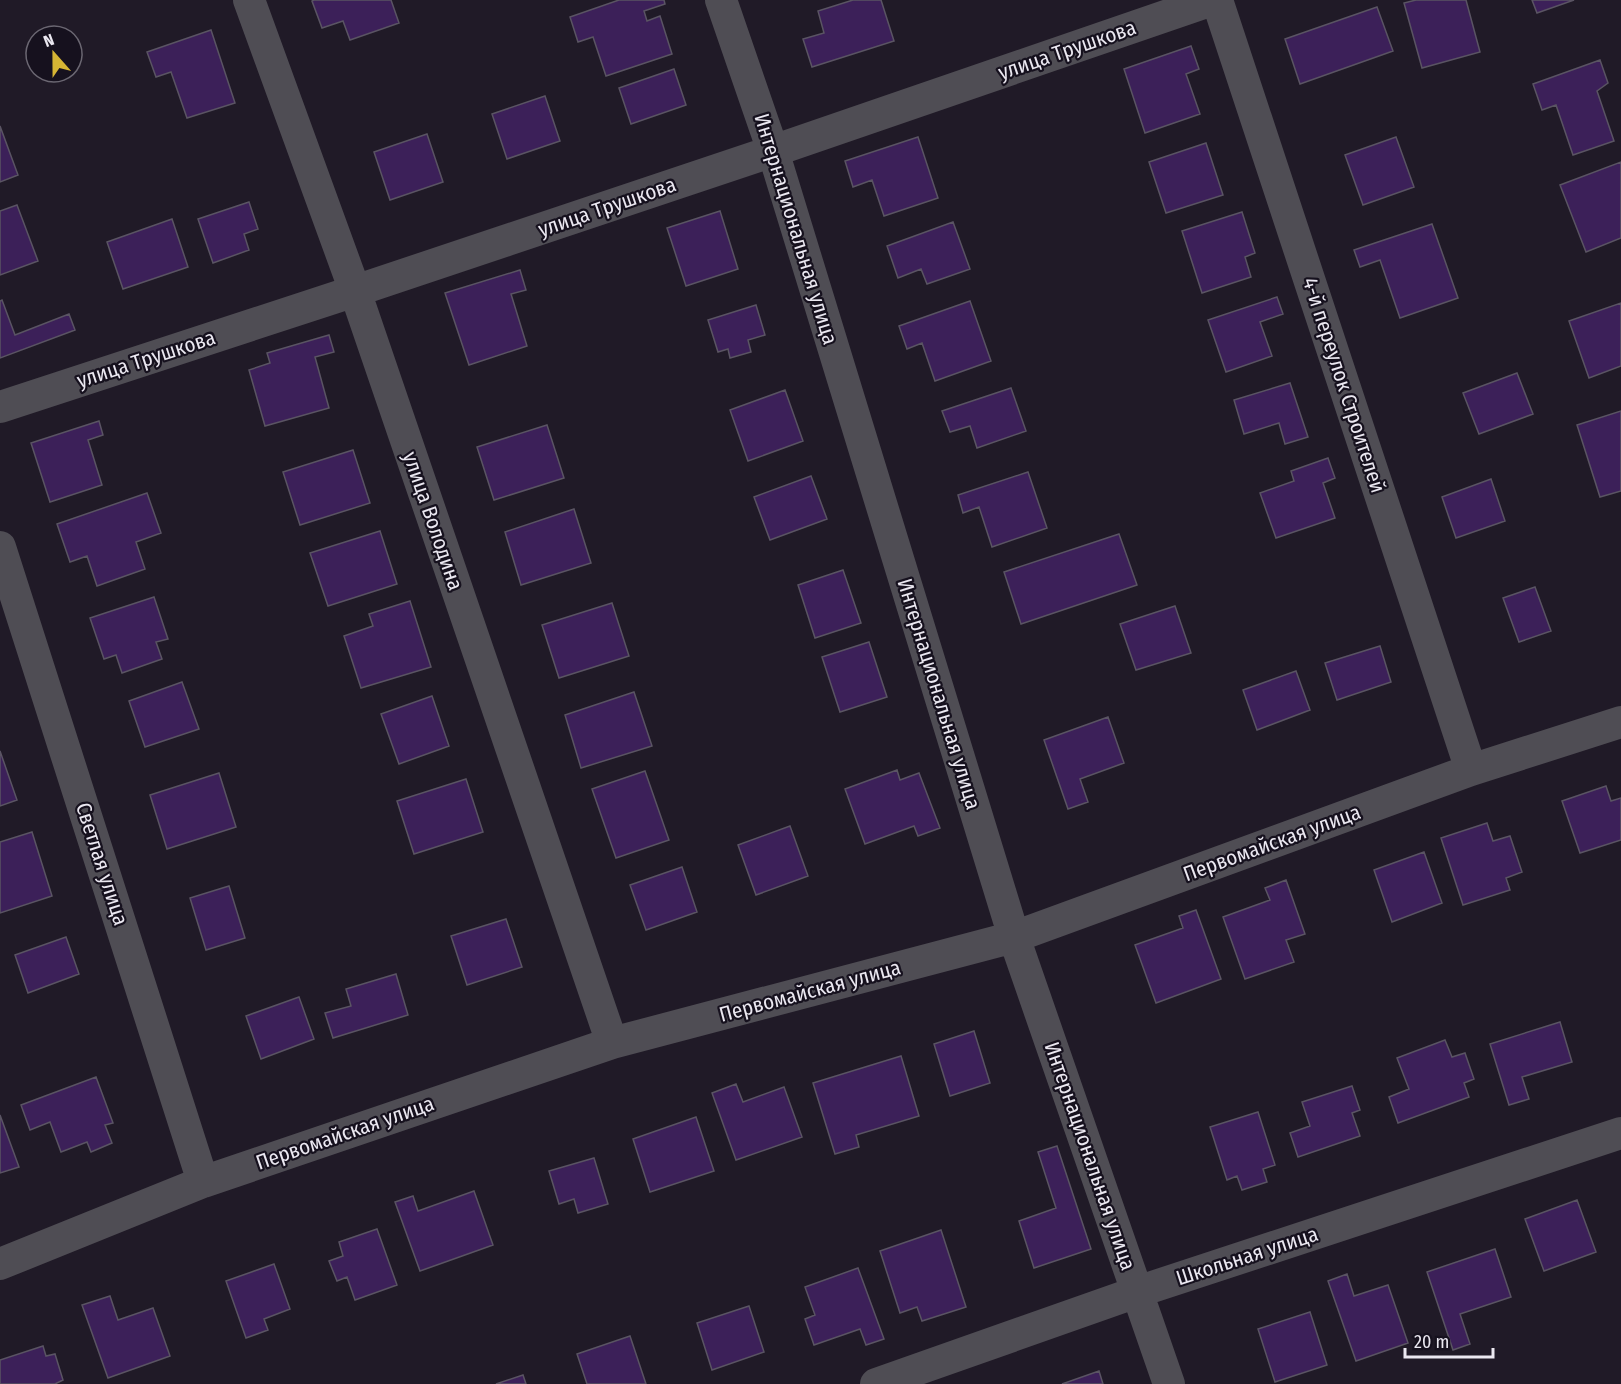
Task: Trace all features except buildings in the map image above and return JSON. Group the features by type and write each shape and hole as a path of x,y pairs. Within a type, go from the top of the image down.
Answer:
{"street":[{"name":"улица Володина","path":"249,0 355,291 612,1043"},
{"name":"Интернациональная улица","path":"721,0 773,151 1014,937 1169,1384"},
{"name":"улица Трушкова","path":"0,407 773,151 1215,0"},
{"name":"4-й переулок Строителей","path":"1215,0 1471,770"},
{"name":"Светлая улица","path":"0,547 203,1182"},
{"name":"Первомайская улица","path":"0,1264 203,1182 612,1043 1014,937 1471,770 1621,722"},
{"name":"Школьная улица","path":"876,1384 1137,1292 1621,1133"}]}
